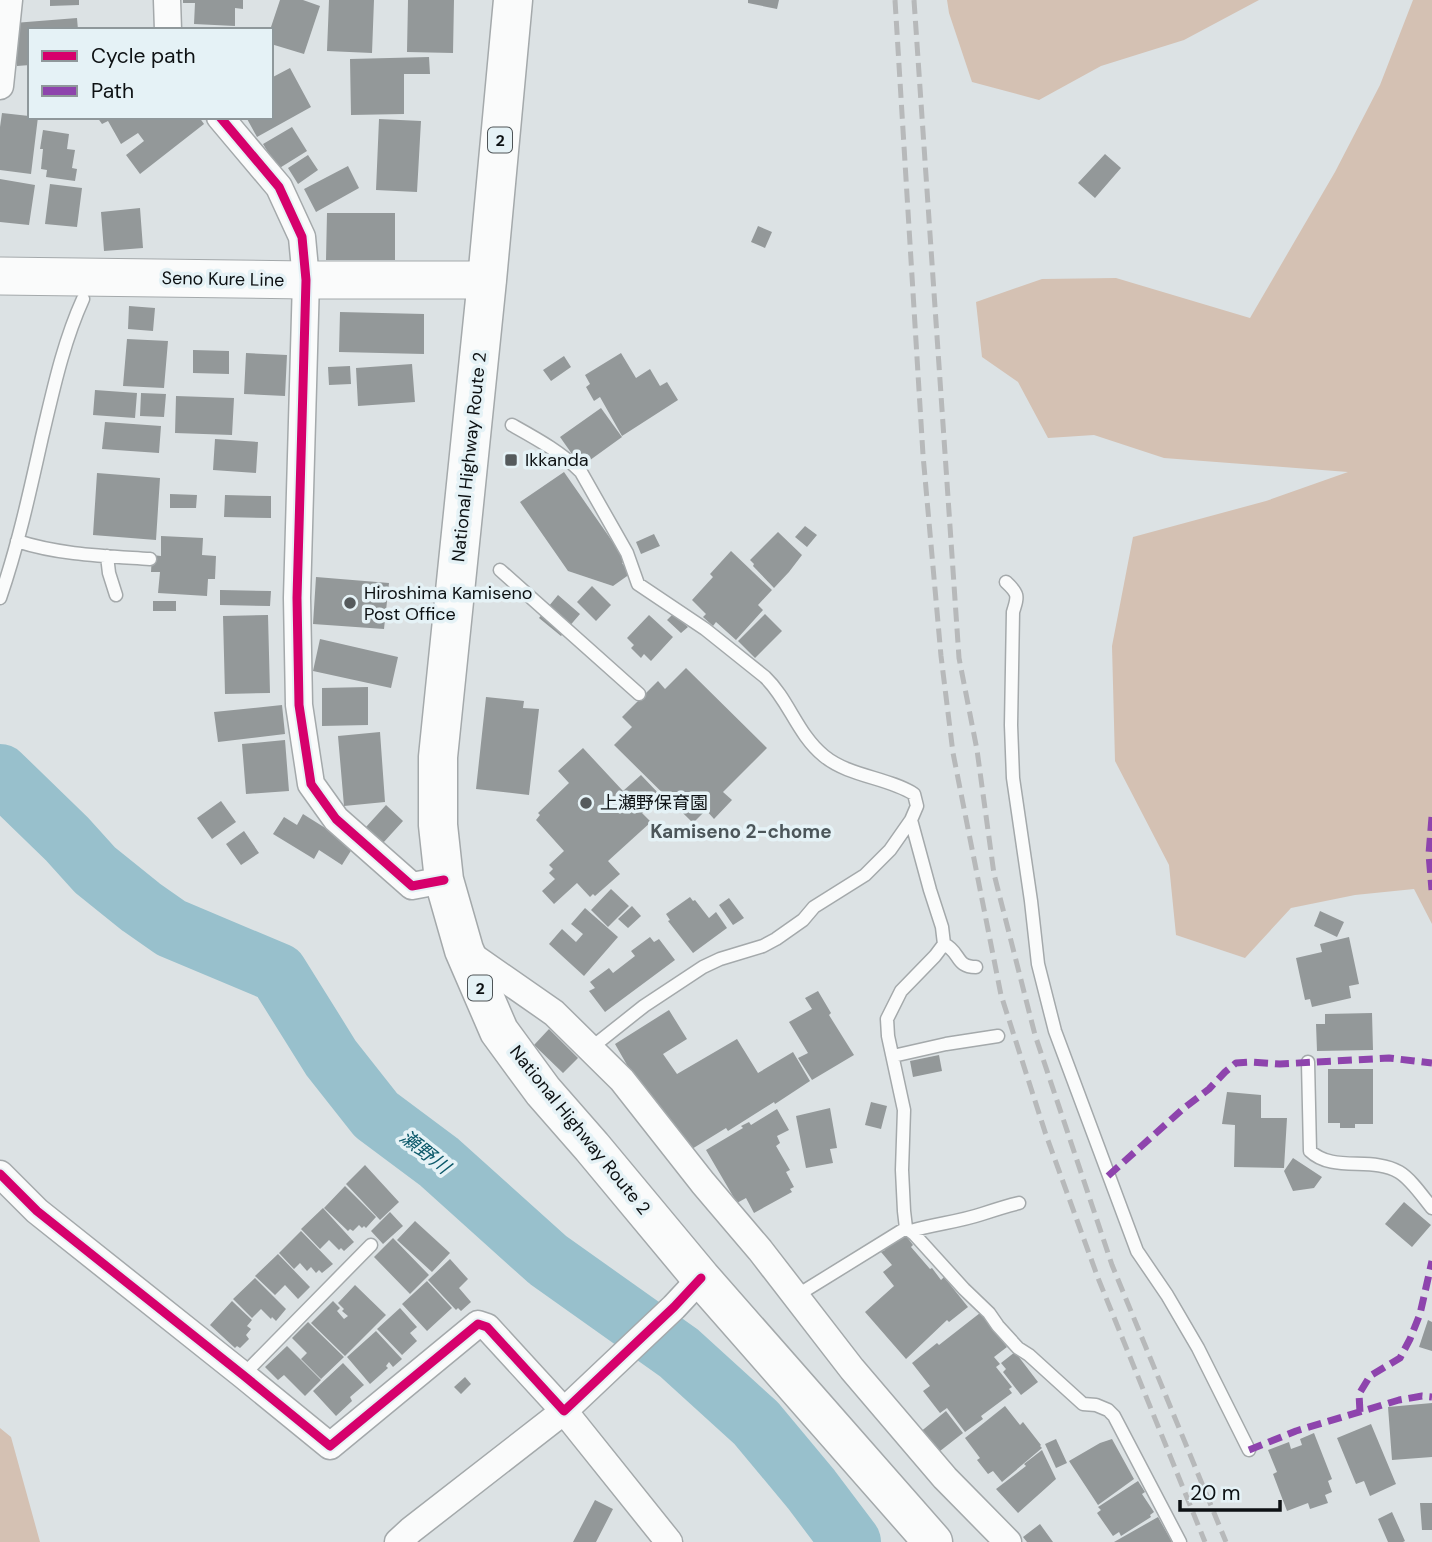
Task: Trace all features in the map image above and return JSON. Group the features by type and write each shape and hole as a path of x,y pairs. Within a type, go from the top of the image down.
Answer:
{"highway":[{"name":"National Highway Route 2","path":"513,0 438,757 438,825 444,880 464,950 499,1031 543,1091 701,1278 933,1542"}],"main road":[{"name":"Seno Kure Line","path":"0,276 487,280"}],"street":[{"path":"0,86 9,0"},
{"path":"167,0 168,28"},
{"path":"222,119 279,187 302,237 306,280 297,598 299,705 312,784 336,819 412,886 444,880"},
{"path":"464,950 554,1013 622,1080 760,1250 852,1369 945,1478 1008,1542"},
{"path":"0,1174 37,1211 330,1446 478,1324 487,1327 564,1411 669,1542"},
{"path":"398,1542 564,1411 701,1278"}],"lane":[{"path":"0,598 17,541 55,383 74,319 83,299"},
{"path":"512,425 549,446 581,472 627,552 638,583 705,629 772,683 796,724 826,758 872,778 902,787 914,794 917,806 911,820 890,850 865,875 814,907 803,920 776,939 703,967 644,1006 591,1048"},
{"path":"17,541 40,549 150,559"},
{"path":"107,556 116,595"},
{"path":"500,570 639,694"},
{"path":"1006,582 1016,591 1018,598 1013,612 1013,778 1038,964 1055,1031 1137,1251 1192,1337 1248,1450"},
{"path":"911,820 942,927 944,944 901,991 887,1019 904,1110 902,1170 904,1211 908,1229 989,1313 1018,1348 1029,1354 1083,1404 1096,1405 1114,1416 1180,1542"},
{"path":"944,944 952,947 963,965 976,967"},
{"path":"893,1056 998,1036"},
{"path":"1308,1062 1310,1151 1314,1155 1334,1161 1378,1165 1399,1172 1432,1208"},
{"path":"796,1296 908,1229 983,1214 1019,1203"},
{"path":"243,1375 371,1245"}],"shaded area":[{"path":"947,0 1259,0 1184,40 1101,66 1039,100 972,82"},
{"path":"1413,0 1432,0 1432,924 1414,889 1355,895 1291,908 1245,958 1176,935 1169,865 1115,761 1112,646 1133,537 1266,501 1348,472 1164,458 1094,435 1048,438 1018,382 982,357 976,302 1042,279 1116,278 1250,318 1335,172 1380,85"},
{"path":"0,1428 11,1437 40,1542 0,1542"}],"building":[{"path":"50,0 79,0 79,5 50,6"},
{"path":"183,0 243,0 243,9 235,8 235,26 194,24 195,3 183,3"},
{"path":"280,0 303,0 320,6 304,54 273,45 273,28 271,28"},
{"path":"329,0 374,0 372,53 327,51"},
{"path":"408,0 454,0 453,53 407,52"},
{"path":"748,0 779,0 777,9 748,3"},
{"path":"77,18 78,28 28,28 28,65 17,66 14,23"},
{"path":"429,57 430,74 404,74 404,114 351,115 350,59"},
{"path":"290,68 311,107 257,137 247,119 273,119 273,77"},
{"path":"2,113 38,119 31,174 0,170"},
{"path":"98,119 200,119 204,124 140,174 126,155 144,141 138,133 121,144 108,121 102,124"},
{"path":"379,119 421,121 417,192 376,190"},
{"path":"292,127 307,151 278,169 263,144"},
{"path":"43,130 69,134 67,149 75,150 72,168 77,169 75,181 46,177 47,170 41,169"},
{"path":"1105,154 1121,168 1095,198 1078,183"},
{"path":"308,155 318,170 298,184 288,168"},
{"path":"348,166 359,188 316,212 304,189"},
{"path":"0,179 35,185 29,225 0,222"},
{"path":"50,184 82,188 77,227 45,224"},
{"path":"140,208 143,248 104,251 101,212"},
{"path":"327,213 395,213 395,260 326,260"},
{"path":"758,226 772,232 765,248 751,242"},
{"path":"129,306 155,308 153,331 128,329"},
{"path":"340,312 424,314 424,354 339,352"},
{"path":"127,339 168,341 164,388 123,386"},
{"path":"193,350 229,351 229,374 193,373"},
{"path":"246,353 287,355 285,396 244,394"},
{"path":"621,353 636,378 650,369 660,386 667,382 678,400 622,436 600,397 594,401 586,387 590,384 585,375"},
{"path":"564,356 571,367 551,381 543,370"},
{"path":"412,364 415,402 358,406 356,368"},
{"path":"350,366 351,384 329,385 328,367"},
{"path":"95,390 137,393 135,418 93,415"},
{"path":"141,393 166,394 164,417 140,416"},
{"path":"176,396 234,398 232,435 175,433"},
{"path":"601,408 622,437 586,463 584,461 579,464 560,437"},
{"path":"105,422 161,426 159,453 102,449"},
{"path":"215,439 258,442 256,473 213,470"},
{"path":"564,472 626,561 622,563 630,574 613,586 568,571 520,502"},
{"path":"97,473 160,478 156,540 93,535"},
{"path":"170,494 197,495 196,508 170,508"},
{"path":"225,495 271,496 271,518 224,517"},
{"path":"805,526 817,535 807,547 795,537"},
{"path":"778,532 802,555 774,588 750,560"},
{"path":"654,534 660,546 641,554 636,542"},
{"path":"161,536 203,538 202,555 216,556 215,579 208,579 207,596 158,593 160,572 151,572 152,555 161,556"},
{"path":"731,551 772,590 758,605 763,610 736,640 716,622 713,626 703,617 706,614 692,600 713,577 710,574"},
{"path":"316,577 389,583 384,629 313,624"},
{"path":"592,586 611,605 596,621 577,602"},
{"path":"220,590 271,591 270,606 220,605"},
{"path":"558,595 580,614 561,636 539,618"},
{"path":"153,601 176,601 176,611 153,611"},
{"path":"673,614 688,627 681,633 667,620"},
{"path":"765,614 782,631 755,658 738,641"},
{"path":"268,615 270,693 225,694 223,616"},
{"path":"649,615 673,637 651,661 644,654 641,658 631,648 634,645 627,638"},
{"path":"320,639 398,657 391,688 313,671"},
{"path":"686,668 767,748 723,792 732,800 714,819 706,810 693,823 614,745 632,727 622,717 658,681 665,689"},
{"path":"368,687 368,725 322,726 322,688"},
{"path":"486,697 524,701 523,708 539,709 529,795 476,789"},
{"path":"282,705 285,734 218,742 214,712"},
{"path":"380,732 385,802 344,806 338,736"},
{"path":"285,740 289,791 246,794 242,744"},
{"path":"583,748 623,791 641,775 661,796 642,813 651,822 608,861 620,874 595,896 593,894 590,897 577,883 554,904 542,891 555,879 549,873 553,869 549,865 564,851 536,820 540,815 538,813 569,783 558,771"},
{"path":"221,801 236,822 212,839 197,818"},
{"path":"386,805 403,821 383,843 366,827"},
{"path":"303,814 354,846 342,865 319,850 314,859 273,834 284,817 297,825"},
{"path":"244,831 259,853 241,865 226,844"},
{"path":"611,889 629,906 608,927 591,910"},
{"path":"690,897 709,918 716,912 727,928 693,953 668,921 670,920 666,914"},
{"path":"729,898 744,918 733,925 719,905"},
{"path":"632,906 641,916 628,928 618,919"},
{"path":"585,908 618,937 584,976 549,944 562,929 576,942 583,934 571,924"},
{"path":"1320,911 1344,922 1337,937 1314,926"},
{"path":"650,937 654,942 659,939 675,960 605,1012 589,991 595,988 590,982 609,968 613,973 635,956 631,951"},
{"path":"1349,937 1359,984 1349,986 1351,998 1312,1007 1310,999 1305,1000 1296,958 1322,952 1320,944"},
{"path":"818,991 831,1013 829,1015 854,1055 812,1080 798,1058 808,1053 789,1022 812,1009 805,998"},
{"path":"669,1010 687,1039 663,1054 677,1074 737,1039 758,1073 793,1052 810,1081 775,1104 774,1102 728,1131 726,1128 687,1152 631,1072 615,1044"},
{"path":"1372,1013 1373,1050 1317,1051 1316,1024 1325,1024 1325,1014"},
{"path":"549,1029 578,1058 563,1073 534,1045"},
{"path":"939,1055 942,1071 913,1077 910,1061"},
{"path":"1328,1069 1373,1069 1373,1124 1355,1124 1355,1128 1340,1128 1340,1123 1328,1123"},
{"path":"1227,1092 1261,1095 1261,1118 1287,1118 1284,1168 1234,1167 1235,1125 1222,1124"},
{"path":"871,1102 887,1106 881,1129 865,1125"},
{"path":"830,1108 837,1148 830,1149 833,1163 806,1168 796,1116"},
{"path":"777,1109 789,1130 777,1136 780,1143 776,1146 790,1170 786,1172 794,1187 790,1189 792,1192 754,1213 746,1198 737,1203 706,1150 743,1128 741,1126 749,1122 751,1125"},
{"path":"1293,1158 1322,1177 1314,1188 1293,1191 1284,1171"},
{"path":"365,1165 399,1202 380,1220 346,1184"},
{"path":"345,1186 376,1217 366,1228 359,1225 353,1231 348,1231 324,1208"},
{"path":"1404,1202 1431,1225 1412,1247 1385,1224"},
{"path":"323,1208 354,1242 344,1251 341,1248 339,1250 329,1240 320,1249 301,1229"},
{"path":"390,1212 403,1226 383,1244 371,1231"},
{"path":"415,1221 450,1253 432,1272 397,1240"},
{"path":"301,1231 333,1264 322,1273 319,1270 316,1273 311,1267 307,1271 300,1263 294,1269 279,1253"},
{"path":"904,1233 913,1245 911,1247 930,1269 932,1268 941,1280 944,1277 968,1307 949,1322 947,1320 906,1359 865,1312 894,1286 883,1272 892,1265 881,1252"},
{"path":"393,1238 429,1275 410,1294 374,1257"},
{"path":"278,1254 310,1287 298,1299 285,1285 275,1295 255,1276"},
{"path":"450,1259 468,1279 459,1288 471,1302 461,1311 458,1308 456,1310 428,1280"},
{"path":"255,1278 286,1309 276,1321 261,1309 252,1318 233,1299"},
{"path":"427,1281 452,1308 427,1331 402,1304"},
{"path":"355,1285 386,1315 345,1356 311,1323 333,1301 340,1308 337,1311 344,1319 348,1316 338,1303"},
{"path":"232,1301 252,1320 247,1326 251,1329 246,1335 249,1339 240,1348 235,1348 210,1325"},
{"path":"400,1308 417,1327 410,1333 417,1341 402,1355 377,1329"},
{"path":"980,1313 1007,1347 994,1357 1000,1364 996,1367 1012,1387 1009,1389 1012,1393 965,1432 947,1408 940,1413 923,1391 930,1386 912,1363"},
{"path":"1428,1320 1432,1322 1432,1351 1419,1347"},
{"path":"308,1322 344,1357 321,1379 301,1359 307,1353 292,1338"},
{"path":"376,1331 402,1359 393,1367 389,1362 386,1366 388,1368 370,1384 347,1357"},
{"path":"287,1346 321,1380 305,1396 284,1375 278,1380 265,1367"},
{"path":"1015,1352 1038,1382 1021,1395 1003,1372 1006,1369 1001,1363"},
{"path":"343,1363 364,1385 350,1397 352,1401 336,1416 313,1391"},
{"path":"465,1377 471,1384 461,1394 454,1387"},
{"path":"1432,1403 1432,1457 1392,1460 1388,1407"},
{"path":"1005,1406 1020,1425 1023,1422 1042,1448 1002,1482 993,1471 988,1474 965,1438"},
{"path":"946,1411 963,1433 935,1455 919,1433"},
{"path":"1371,1424 1396,1484 1370,1496 1364,1481 1356,1484 1337,1438"},
{"path":"1314,1433 1332,1479 1328,1481 1332,1492 1325,1495 1328,1503 1310,1509 1308,1503 1287,1511 1273,1474 1277,1472 1268,1450 1289,1442 1291,1449 1302,1445 1300,1439"},
{"path":"1056,1439 1067,1463 1056,1468 1045,1444"},
{"path":"1112,1439 1134,1479 1098,1505 1069,1461"},
{"path":"1042,1450 1056,1479 1018,1513 996,1489"},
{"path":"1138,1481 1145,1492 1142,1494 1154,1512 1151,1517 1121,1536 1119,1532 1113,1536 1097,1513 1101,1510 1098,1507"},
{"path":"595,1500 613,1509 596,1542 573,1542"},
{"path":"1420,1503 1432,1503 1432,1530 1422,1530"},
{"path":"1392,1512 1405,1541 1403,1542 1388,1542 1378,1519"},
{"path":"1158,1517 1172,1542 1114,1542"},
{"path":"1040,1524 1053,1542 1027,1542 1023,1537"}],"waterway":[{"name":"瀬野川","path":"0,774 95,870 141,907 171,928 278,973 331,1058 376,1115 439,1162 548,1260 679,1353 756,1423 851,1542"}],"railway":[{"path":"895,0 923,455 941,656 953,753 1001,995 1046,1135 1098,1278 1205,1542"},
{"path":"914,0 959,658 977,750 994,874 1035,1035 1112,1265 1226,1542"}],"marked path":[{"path":"1432,817 1429,854 1432,890"},
{"path":"1108,1176 1236,1063 1280,1064 1389,1058 1432,1063"},
{"path":"1360,1412 1359,1394 1370,1376 1400,1358 1410,1339 1420,1314 1432,1261"},
{"path":"1249,1450 1296,1431 1399,1400 1432,1397"}],"cycle path":[{"path":"222,119 279,187 302,237 306,280 297,598 299,705 311,784 336,819 412,886 444,880"},
{"path":"0,1174 37,1211 330,1446 478,1324 487,1327 564,1411 701,1278"}],"place":[{"name":"Ikkanda","path":"511,460"},
{"name":"Hiroshima Kamiseno Post Office","path":"350,603"},
{"name":"上瀬野保育園","path":"586,803"}],"district":[{"name":"Kamiseno 2-chome","path":"741,831"}]}
